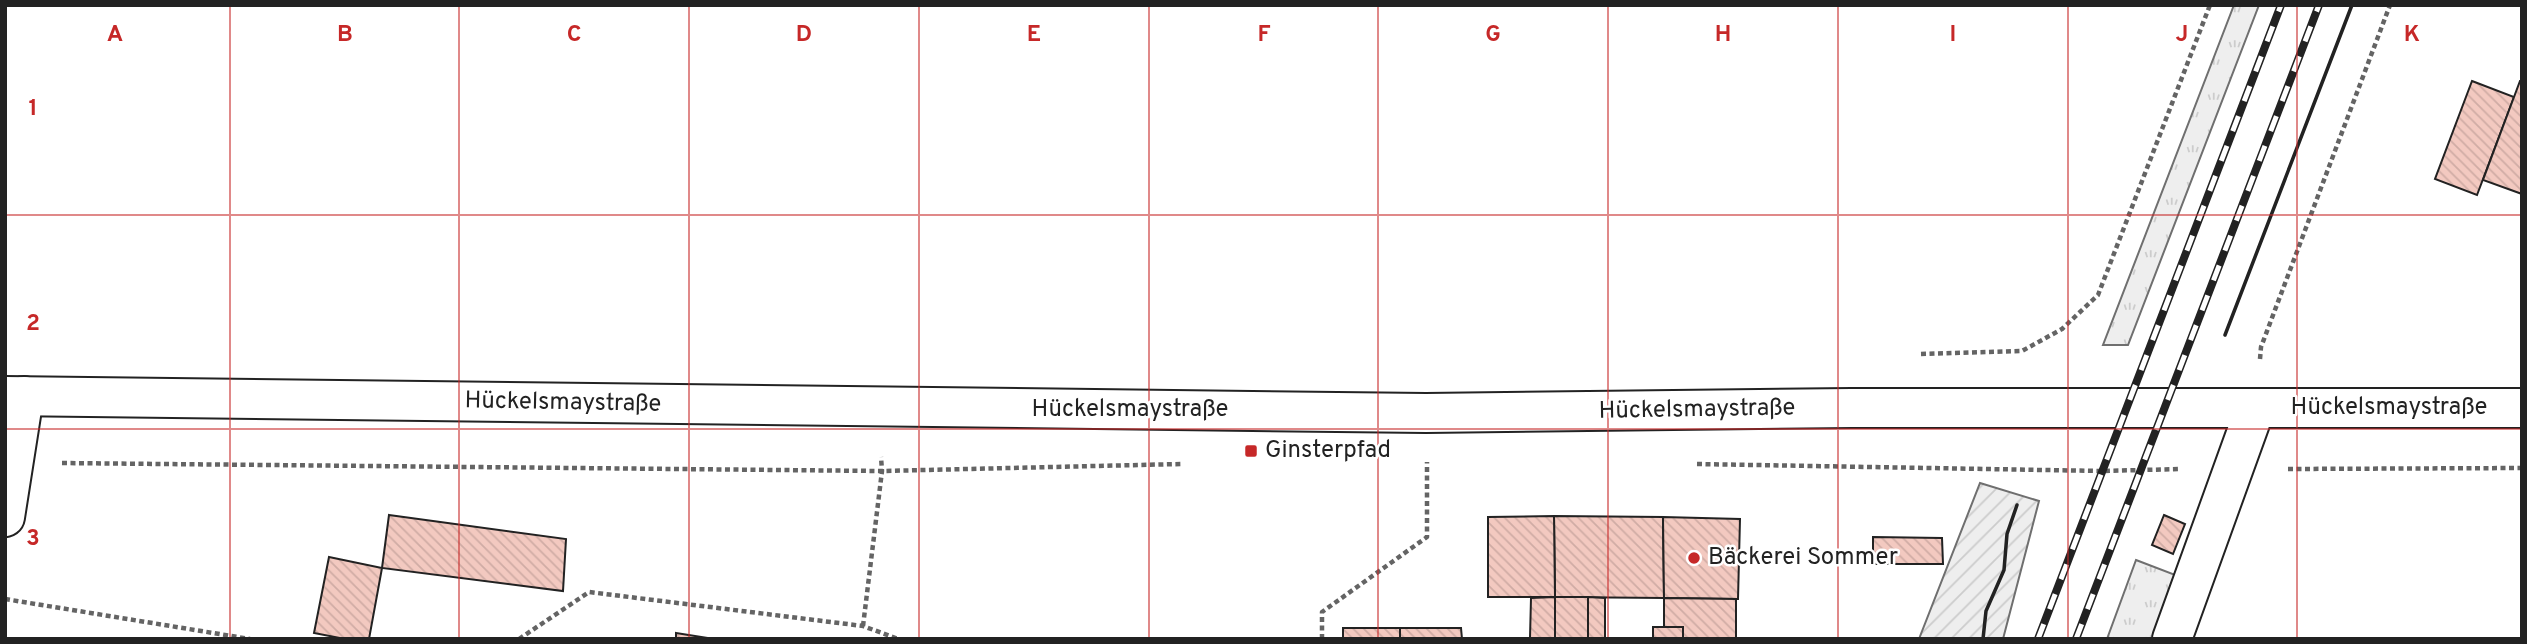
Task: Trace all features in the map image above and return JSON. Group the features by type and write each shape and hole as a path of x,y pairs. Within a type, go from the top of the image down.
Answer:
{"main road":[{"name":"Hückelsmaystraße","path":"14,396 1426,413 2522,408"},
{"path":"5,517 14,463 14,396"},
{"name":"Hückelsmaystraße","path":"2172,639 2255,409"}],"path":[{"path":"1914,354 2022,351 2062,329 2098,295 2210,5"},
{"path":"2255,409 2262,347 2390,5"},
{"path":"863,626 882,471 878,408"},
{"path":"1870,467 1874,409"},
{"path":"1322,639 1322,612 1427,537 1426,413"},
{"path":"14,463 882,471 1189,464"},
{"path":"1690,464 2102,471 2522,467"},
{"path":"519,639 589,592 863,626 898,639"},
{"path":"5,599 250,639"}],"green space":[{"path":"2234,5 2259,5 2128,345 2103,345"},
{"path":"1980,483 2039,501 2003,639 1919,639"},
{"path":"2136,560 2178,576 2155,639 2107,639"}],"building":[{"path":"2472,81 2514,97 2477,195 2435,179"},
{"path":"2522,81 2522,194 2483,180"},
{"path":"389,515 566,539 563,591 382,568"},
{"path":"2164,515 2185,524 2173,554 2152,545"},
{"path":"1554,516 1663,517 1664,598 1555,597"},
{"path":"1554,516 1555,597 1488,597 1488,517"},
{"path":"1663,517 1740,519 1738,599 1664,598"},
{"path":"1873,537 1942,538 1943,564 1873,564"},
{"path":"329,557 382,568 369,639 345,639 314,633"},
{"path":"1555,597 1555,638 1530,638 1531,598"},
{"path":"1555,597 1588,597 1588,639 1555,639"},
{"path":"1588,597 1605,598 1605,639 1588,639"},
{"path":"1664,598 1736,599 1736,639 1683,639 1683,627 1664,627"},
{"path":"1653,627 1683,627 1683,639 1653,639"},
{"path":"1343,628 1400,628 1400,639 1343,639"},
{"path":"1400,628 1461,628 1462,639 1400,639"},
{"path":"676,633 714,639 676,639"}],"railway":[{"path":"2038,639 2281,5"},
{"path":"2076,639 2319,5"}],"wall":[{"path":"2225,335 2352,5"},
{"path":"1983,639 1986,611 2004,570 2007,534 2017,505"}],"place":[{"name":"Ginsterpfad","path":"1251,451"},
{"name":"Bäckerei Sommer","path":"1694,558"}]}
